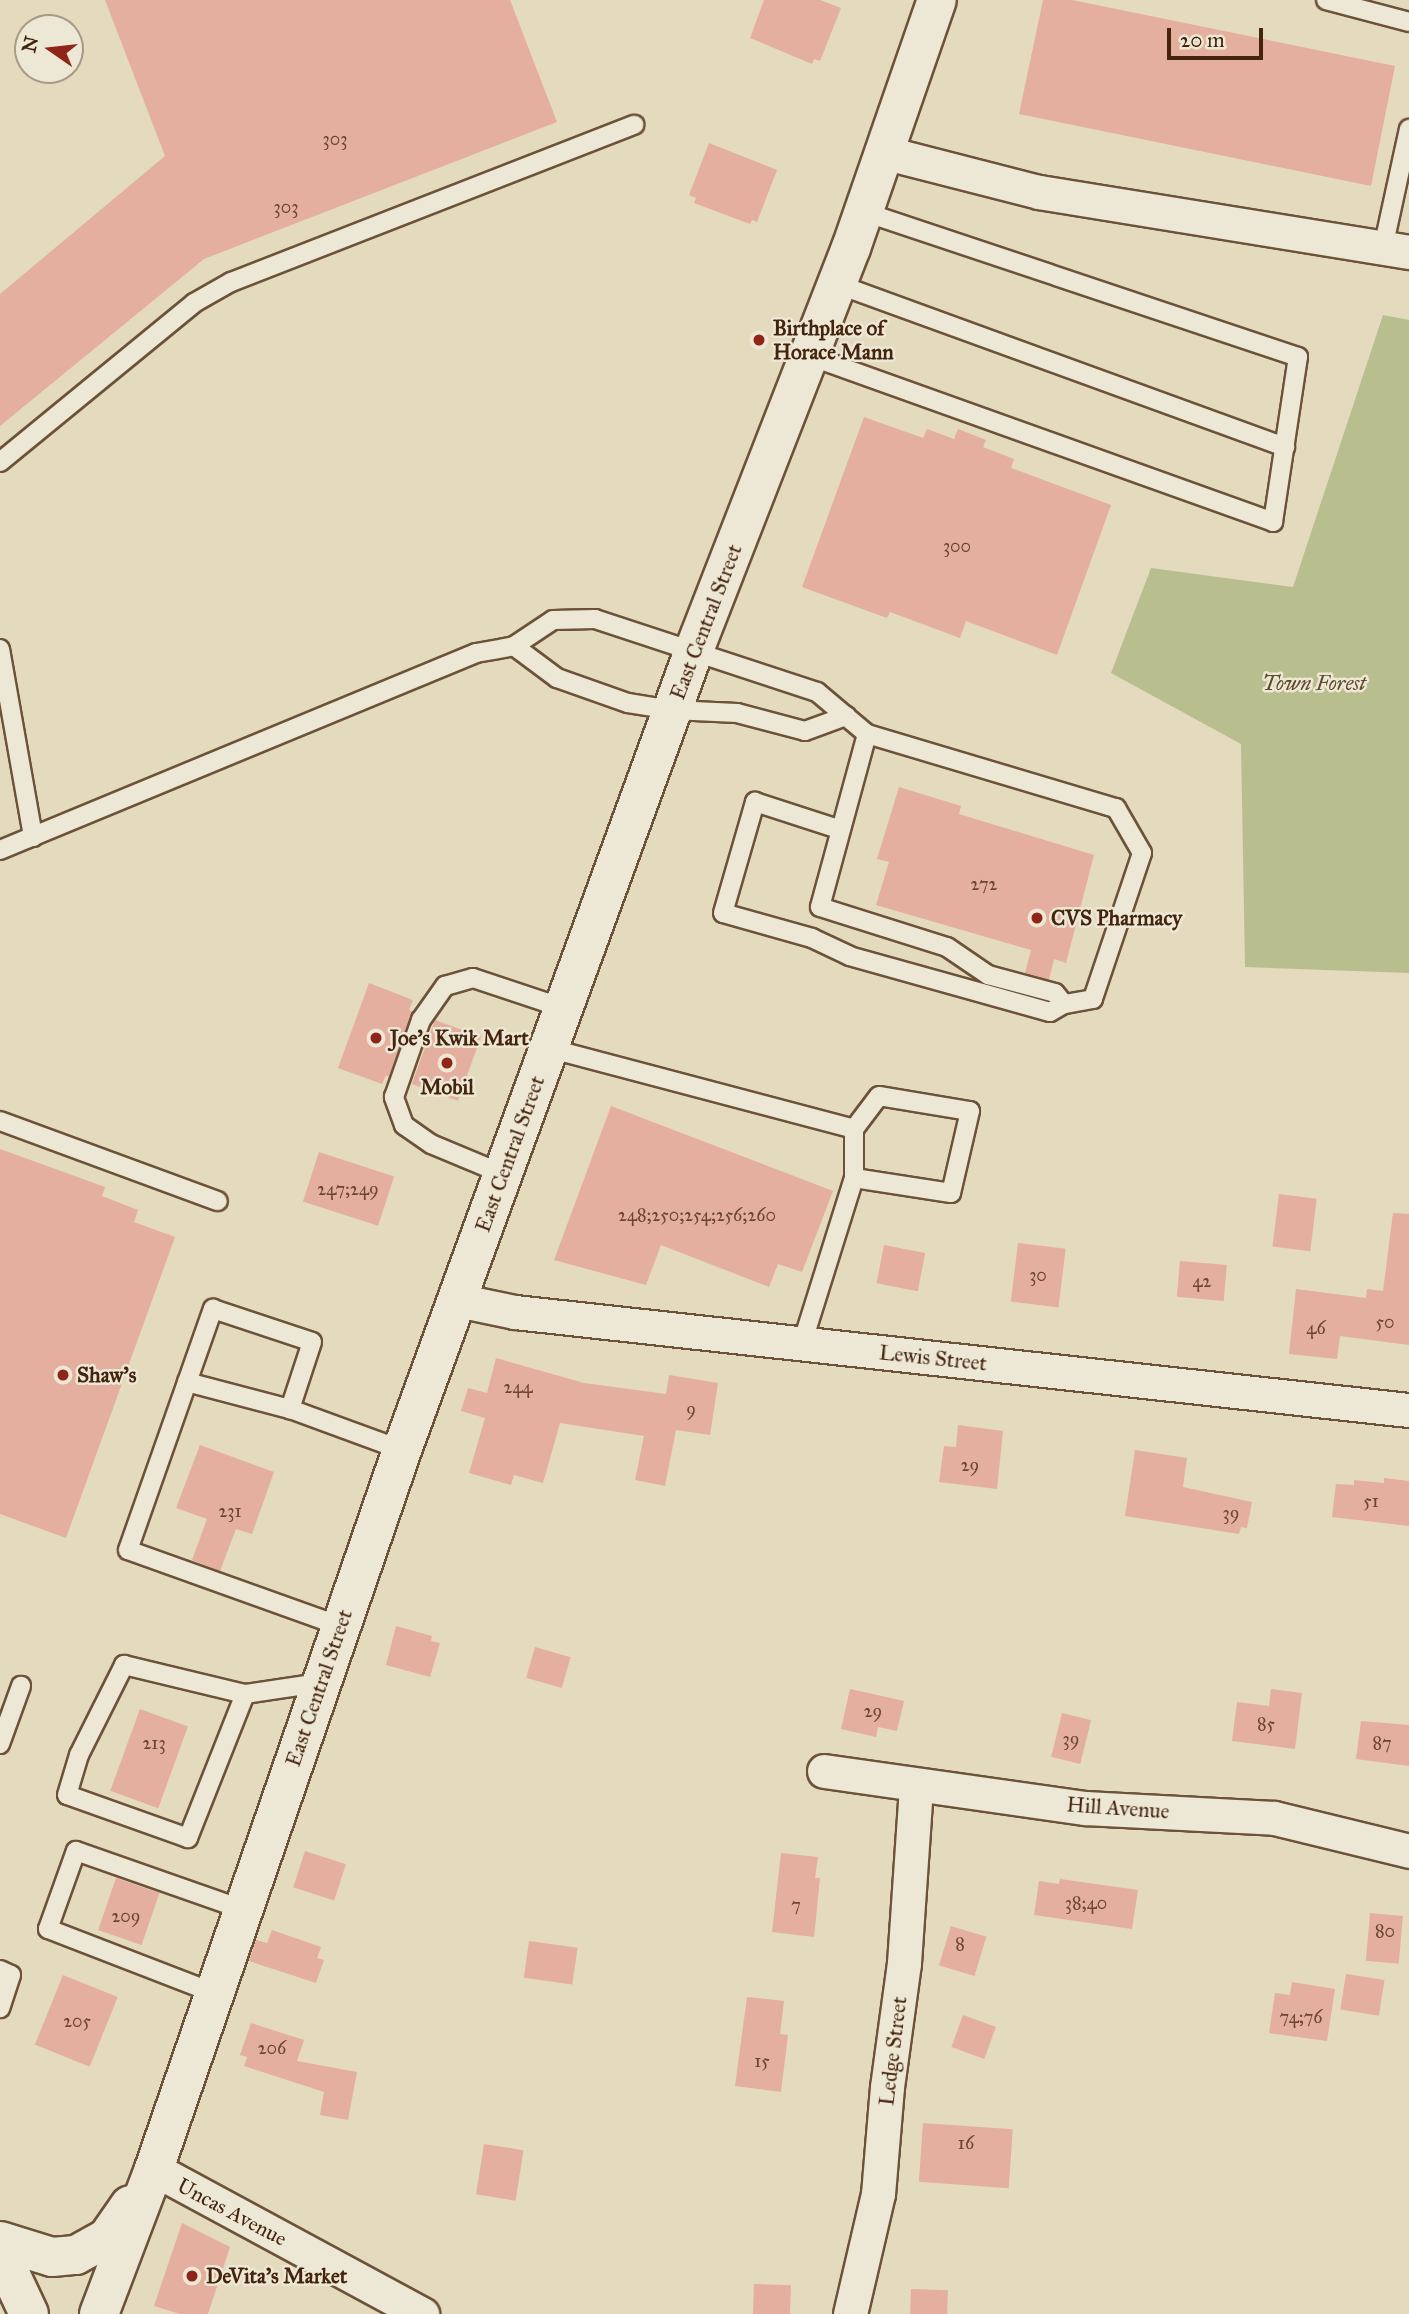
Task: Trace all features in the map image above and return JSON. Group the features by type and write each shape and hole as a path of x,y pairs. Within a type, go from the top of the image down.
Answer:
{"main road":[{"name":"East Central Street","path":"99,2314 154,2169 402,1450 693,653 864,212 937,0"},
{"path":"0,2241 52,2257 76,2255 107,2238 154,2169"},
{"path":"0,2252 29,2314"}],"street":[{"path":"883,152 1039,192 1396,250"},
{"name":"Lewis Street","path":"457,1300 515,1312 1409,1410"},
{"name":"Hill Avenue","path":"824,1771 1085,1808 1274,1818 1409,1852"},
{"name":"Ledge Street","path":"850,2314 878,2194 887,2087 904,1963 916,1786"},
{"name":"Uncas Avenue","path":"154,2169 422,2314"}],"lane":[{"path":"1326,0 1409,22"},
{"path":"0,462 194,303 231,282 634,125"},
{"path":"1396,250 1409,129"},
{"path":"810,356 1273,522 1298,357 864,212"},
{"path":"837,284 1285,447"},
{"path":"0,849 476,653 514,646 553,620 595,619 817,692 867,734 1116,808 1142,853 1093,999 1064,1004 1050,1012 850,956 812,938 723,913 755,802 841,830"},
{"path":"514,646 557,678 628,703 672,710 737,713 805,731 846,716"},
{"path":"0,649 33,837"},
{"path":"812,938 867,734"},
{"path":"820,907 947,947 988,975 1055,993 1064,1004"},
{"path":"503,1174 430,1143 404,1125 394,1097 421,1020 445,986 473,978 563,1008"},
{"path":"548,1048 854,1129"},
{"path":"802,1344 854,1178 854,1129 879,1096 970,1111 951,1193 854,1178"},
{"path":"0,1121 218,1201"},
{"path":"290,1409 312,1342 213,1308 128,1550 340,1626"},
{"path":"187,1382 290,1409 402,1450"},
{"path":"245,1694 188,1838 67,1795 79,1755 124,1665 245,1694 320,1684"},
{"path":"0,1744 21,1686"},
{"path":"214,1993 48,1929 76,1851 242,1909"},
{"path":"0,1970 10,1975 0,2008"}],"green space":[{"name":"Town Forest","path":"1383,315 1409,320 1409,973 1245,967 1241,744 1111,673 1151,568 1293,587"}],"building":[{"path":"105,0 510,0 557,122 204,259 0,426 0,294 165,156"},
{"path":"764,0 820,0 841,8 820,61 814,59 812,64 750,38"},
{"path":"1043,0 1072,0 1395,66 1371,186 1019,114"},
{"path":"709,143 777,170 757,222 752,220 750,224 694,203 696,198 689,195"},
{"path":"864,417 923,438 927,429 954,439 958,429 986,440 983,447 1014,459 1011,468 1111,505 1057,655 966,621 960,638 890,612 887,618 802,587"},
{"name":"CVS Pharmacy","path":"899,787 961,806 959,814 1094,855 1066,963 1054,959 1049,980 1025,973 1031,950 876,905 889,862 877,859"},
{"path":"369,983 413,1000 409,1010 413,1012 389,1077 386,1075 382,1084 338,1068"},
{"path":"435,1020 481,1037 458,1101 412,1084"},
{"path":"611,1106 833,1191 802,1272 778,1264 769,1287 661,1245 646,1285 554,1260"},
{"name":"Shaw's","path":"0,1149 105,1187 102,1196 138,1210 134,1222 175,1237 66,1538 0,1514"},
{"path":"319,1152 394,1176 378,1226 303,1201"},
{"path":"1279,1194 1317,1199 1310,1251 1273,1247"},
{"path":"1393,1213 1409,1214 1409,1345 1340,1336 1337,1359 1289,1354 1296,1289 1366,1298 1367,1289 1383,1291"},
{"path":"1018,1243 1066,1249 1058,1307 1011,1302"},
{"path":"884,1245 925,1253 918,1291 877,1283"},
{"path":"1180,1261 1227,1265 1224,1301 1177,1297"},
{"path":"496,1358 584,1383 666,1394 669,1375 718,1383 710,1435 676,1430 665,1486 635,1480 644,1436 560,1423 543,1483 514,1475 511,1485 469,1473 485,1418 461,1411 468,1388 487,1393"},
{"path":"958,1425 1003,1431 997,1489 939,1482 944,1446 956,1447"},
{"path":"200,1445 274,1472 252,1534 236,1529 220,1571 192,1560 207,1519 176,1508"},
{"path":"1135,1450 1187,1458 1183,1487 1252,1502 1247,1528 1241,1527 1239,1534 1125,1516"},
{"path":"1384,1478 1409,1481 1409,1526 1332,1517 1336,1484 1354,1485 1354,1480 1384,1483"},
{"path":"396,1626 432,1636 431,1641 440,1643 430,1677 386,1665"},
{"path":"535,1647 571,1657 562,1688 526,1678"},
{"path":"850,1689 904,1701 897,1731 878,1727 876,1737 841,1729"},
{"path":"1271,1689 1302,1693 1295,1749 1232,1741 1237,1702 1269,1706"},
{"path":"140,1709 188,1726 158,1808 110,1791"},
{"path":"1062,1713 1091,1720 1080,1764 1051,1757"},
{"path":"1361,1721 1409,1725 1409,1766 1356,1759"},
{"path":"305,1851 346,1864 334,1900 293,1887"},
{"path":"781,1853 818,1857 815,1878 820,1878 814,1937 772,1932"},
{"path":"116,1878 159,1893 142,1945 98,1930"},
{"path":"1060,1879 1138,1890 1132,1929 1034,1915 1039,1881 1059,1884"},
{"path":"1370,1913 1403,1916 1399,1964 1366,1961"},
{"path":"951,1926 986,1937 974,1976 939,1965"},
{"path":"272,1930 321,1947 317,1958 324,1960 316,1983 249,1961 256,1940 267,1943"},
{"path":"529,1941 578,1948 572,1984 524,1978"},
{"path":"1346,1974 1385,1980 1379,2016 1340,2010"},
{"path":"63,1975 118,1997 90,2067 35,2045"},
{"path":"1292,1982 1335,1989 1327,2041 1269,2033 1275,1993 1290,1995"},
{"path":"747,1997 784,2001 780,2034 788,2035 781,2092 735,2086"},
{"path":"963,2015 996,2027 984,2059 951,2047"},
{"path":"251,2023 304,2040 297,2061 357,2072 348,2120 320,2115 324,2092 244,2066 247,2057 240,2055"},
{"path":"923,2123 1013,2129 1009,2188 919,2182"},
{"path":"484,2144 524,2150 516,2201 476,2194"},
{"name":"DeVita's Market","path":"182,2223 230,2247 208,2314 180,2314 154,2306"},
{"path":"754,2284 791,2285 790,2314 753,2314"},
{"path":"911,2289 948,2290 947,2314 910,2314"}],"place":[{"name":"Birthplace of Horace Mann","path":"759,340"},
{"name":"CVS Pharmacy","path":"1037,918"},
{"name":"Joe's Kwik Mart","path":"376,1038"},
{"name":"Mobil","path":"447,1063"},
{"name":"Shaw's","path":"63,1375"},
{"name":"DeVita's Market","path":"192,2276"}]}
